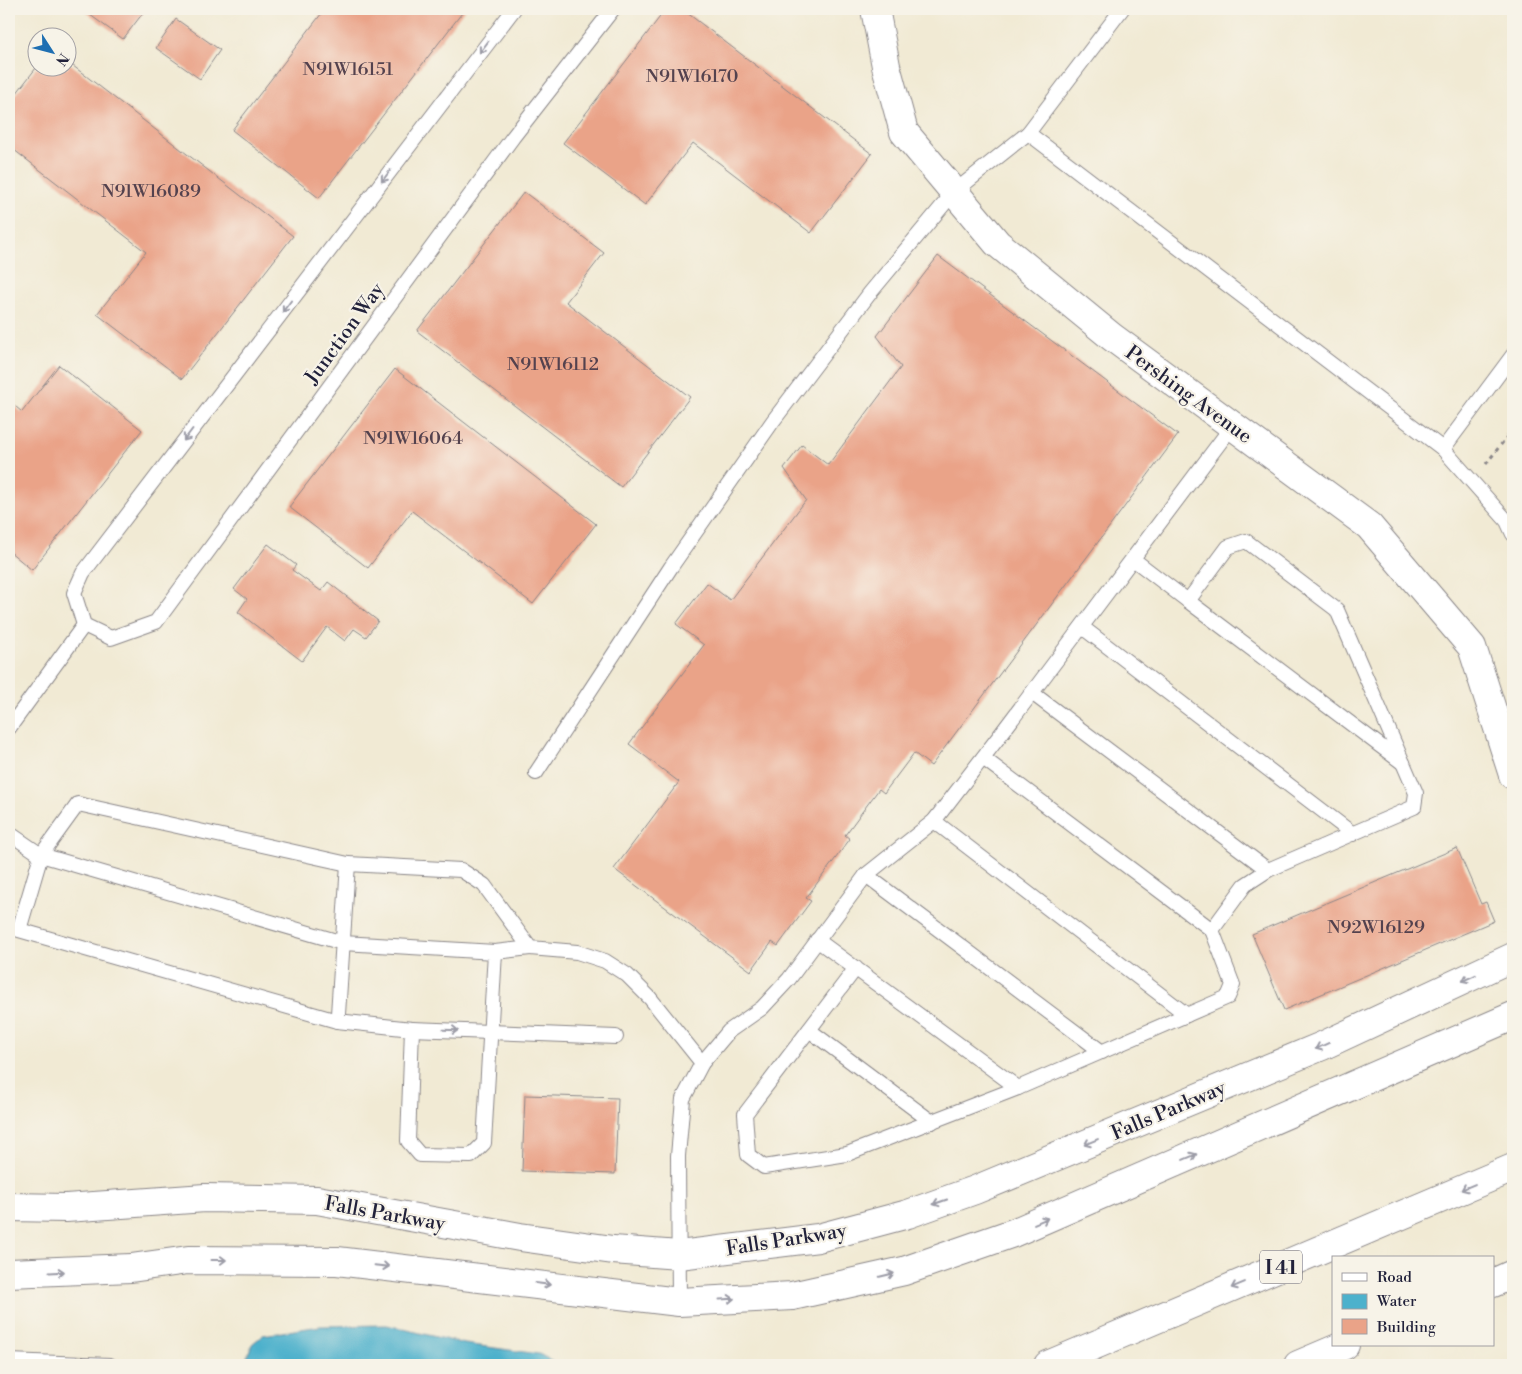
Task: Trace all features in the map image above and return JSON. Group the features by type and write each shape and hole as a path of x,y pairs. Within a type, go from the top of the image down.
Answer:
{"main road":[{"name":"Pershing Avenue","path":"875,9 886,66 904,132 954,192 997,243 1112,337 1369,526 1472,647 1513,774"},
{"name":"Falls Parkway","path":"9,1207 66,1208 205,1198 317,1200 520,1237 613,1250 679,1255 818,1238 908,1214 975,1190 1322,1046 1513,957"},
{"path":"9,1273 131,1268 188,1260 337,1261 679,1302 792,1296 904,1271 1013,1233 1513,1016"},
{"name":"I 41","path":"1048,1365 1513,1168"},
{"path":"1494,1283 1513,1274"},
{"path":"1298,1365 1344,1346"}],"lane":[{"path":"9,728 84,625 74,593 82,573 514,9"},
{"name":"Junction Way","path":"84,625 111,638 156,622 513,137 613,9"},
{"path":"536,773 670,567 773,421 870,293 954,192 1028,133 1122,9"},
{"path":"1028,133 1443,450 1507,521 1513,534"},
{"path":"1443,450 1513,354"},
{"path":"679,1302 678,1156 683,1099 702,1063 729,1031 762,1008 789,979 866,875 934,821 1233,425"},
{"path":"1188,601 1228,546 1246,542 1337,610 1416,793 1414,808 1268,870 1245,885 1212,930"},
{"path":"1133,559 1404,765"},
{"path":"1082,627 1353,834"},
{"path":"1032,693 1268,870"},
{"path":"856,968 745,1114 748,1155 764,1167 847,1154 1018,1088 1228,997 1233,985 1212,930 983,758"},
{"path":"530,948 484,885 462,870 348,864 78,804 41,855 19,930 337,1021 412,1029 616,1037"},
{"path":"934,821 1187,1015"},
{"path":"9,833 41,855 343,943 495,952 530,948 577,952 606,961 627,975 650,998 702,1063"},
{"path":"337,1021 348,864"},
{"path":"866,875 1102,1052"},
{"path":"817,940 1018,1088"},
{"path":"412,1029 408,1141 420,1155 471,1156 484,1144 495,952"},
{"path":"809,1030 932,1122"},
{"path":"9,1361 110,1365"}],"path":[{"path":"1472,482 1513,428"}],"water":[{"path":"387,1325 465,1344 539,1354 559,1365 249,1365 247,1357 252,1344 263,1335 320,1326"}],"building":[{"path":"82,9 146,9 123,39"},
{"path":"325,9 465,9 319,198 232,130"},
{"path":"666,9 682,9 872,154 811,233 693,143 645,205 563,143"},
{"path":"176,19 220,50 200,79 156,48"},
{"path":"78,70 293,236 182,379 97,314 146,252 9,146 9,103 28,78 78,78"},
{"path":"524,192 604,253 566,302 690,397 621,487 417,331"},
{"path":"938,256 1178,435 931,766 914,753 884,793 879,789 845,835 850,839 806,898 811,901 778,946 772,942 751,971 614,869 679,782 629,744 704,645 676,624 707,583 730,600 806,500 784,468 802,445 828,465 901,367 877,336"},
{"path":"59,365 142,430 32,570 9,551 9,401 22,412"},
{"path":"395,369 596,524 533,604 412,511 368,568 289,507"},
{"path":"268,544 296,565 292,570 321,591 328,582 378,621 366,637 354,629 345,641 327,627 302,661 238,612 247,599 234,589"},
{"path":"1457,848 1481,904 1486,902 1494,921 1284,1010 1252,934"},
{"path":"525,1095 618,1098 615,1174 522,1171"}]}
